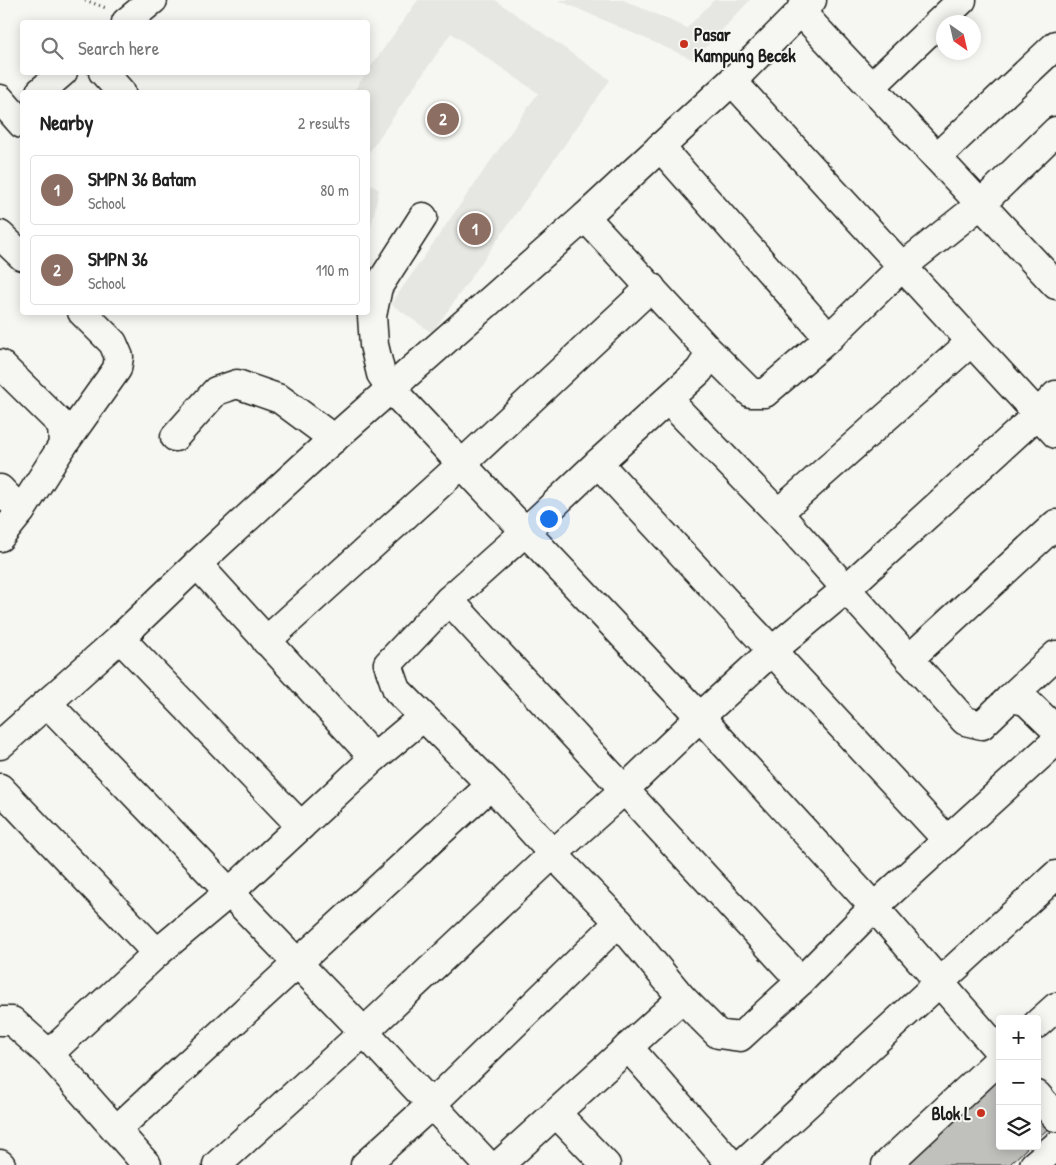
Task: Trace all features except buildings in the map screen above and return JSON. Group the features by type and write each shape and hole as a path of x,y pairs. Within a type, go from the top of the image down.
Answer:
{"street":[{"path":"128,20 153,0"},
{"path":"871,87 962,0"},
{"path":"0,745 120,638 196,564 334,439 585,217 732,81 806,5 871,87 981,204 1053,275"},
{"path":"937,157 1056,45"},
{"path":"42,90 59,75"},
{"path":"106,75 119,90"},
{"path":"732,81 971,342 1047,404 1056,434"},
{"path":"585,217 711,353 751,393 765,393 829,338 902,267 981,204 1056,131"},
{"path":"660,147 829,338"},
{"path":"423,217 378,287 372,316 374,345 381,374 391,389 700,717 874,907 996,1047"},
{"path":"0,235 20,254"},
{"path":"266,641 462,464 651,287"},
{"path":"0,537 21,511 63,445 117,369 119,357 113,343 85,315"},
{"path":"778,513 971,342"},
{"path":"711,353 699,371 449,600 388,664 397,690 491,785 552,854 618,922 682,998 718,1034 740,1037 801,981 874,907 1056,741"},
{"path":"0,364 62,424 63,445"},
{"path":"175,437 216,391 237,384 280,399 334,439"},
{"path":"668,400 778,513 965,720 982,725 1056,655"},
{"path":"217,1165 364,1032 552,854 624,790 773,650 846,589 1047,404"},
{"path":"598,463 947,840"},
{"path":"0,489 21,511"},
{"path":"909,659 1056,524"},
{"path":"196,564 374,758"},
{"path":"449,600 801,981"},
{"path":"120,638 301,826"},
{"path":"1010,698 1026,701 1056,730"},
{"path":"47,703 364,1032 488,1165"},
{"path":"49,1054 157,953 230,892 374,758 423,716"},
{"path":"116,1130 491,785"},
{"path":"0,788 157,953"},
{"path":"742,1165 1056,875"},
{"path":"365,1165 432,1104 618,922"},
{"path":"499,1165 682,998"},
{"path":"1041,1020 1056,1007"},
{"path":"0,1021 12,1020 49,1054 147,1165"},
{"path":"628,1047 732,1165"},
{"path":"886,1165 999,1060"},
{"path":"1041,1100 1056,1117"},
{"path":"556,1114 606,1165"},
{"path":"1034,1165 1056,1146"}],"shaded area":[{"path":"418,0 495,0 610,80 432,333 391,304 538,93 451,33 370,151 370,90 354,90 365,75 370,75 370,68"},
{"name":"Pasar Kampung Becek","path":"558,0 623,0 687,28 714,0 750,0 694,60"},
{"path":"370,183 379,190 370,227"}],"place":[{"name":"Pasar Kampung Becek","path":"684,44"},
{"name":"SMPN 36","path":"443,119"},
{"name":"SMPN 36 Batam","path":"475,229"},
{"name":"Blok L","path":"981,1113"}]}
